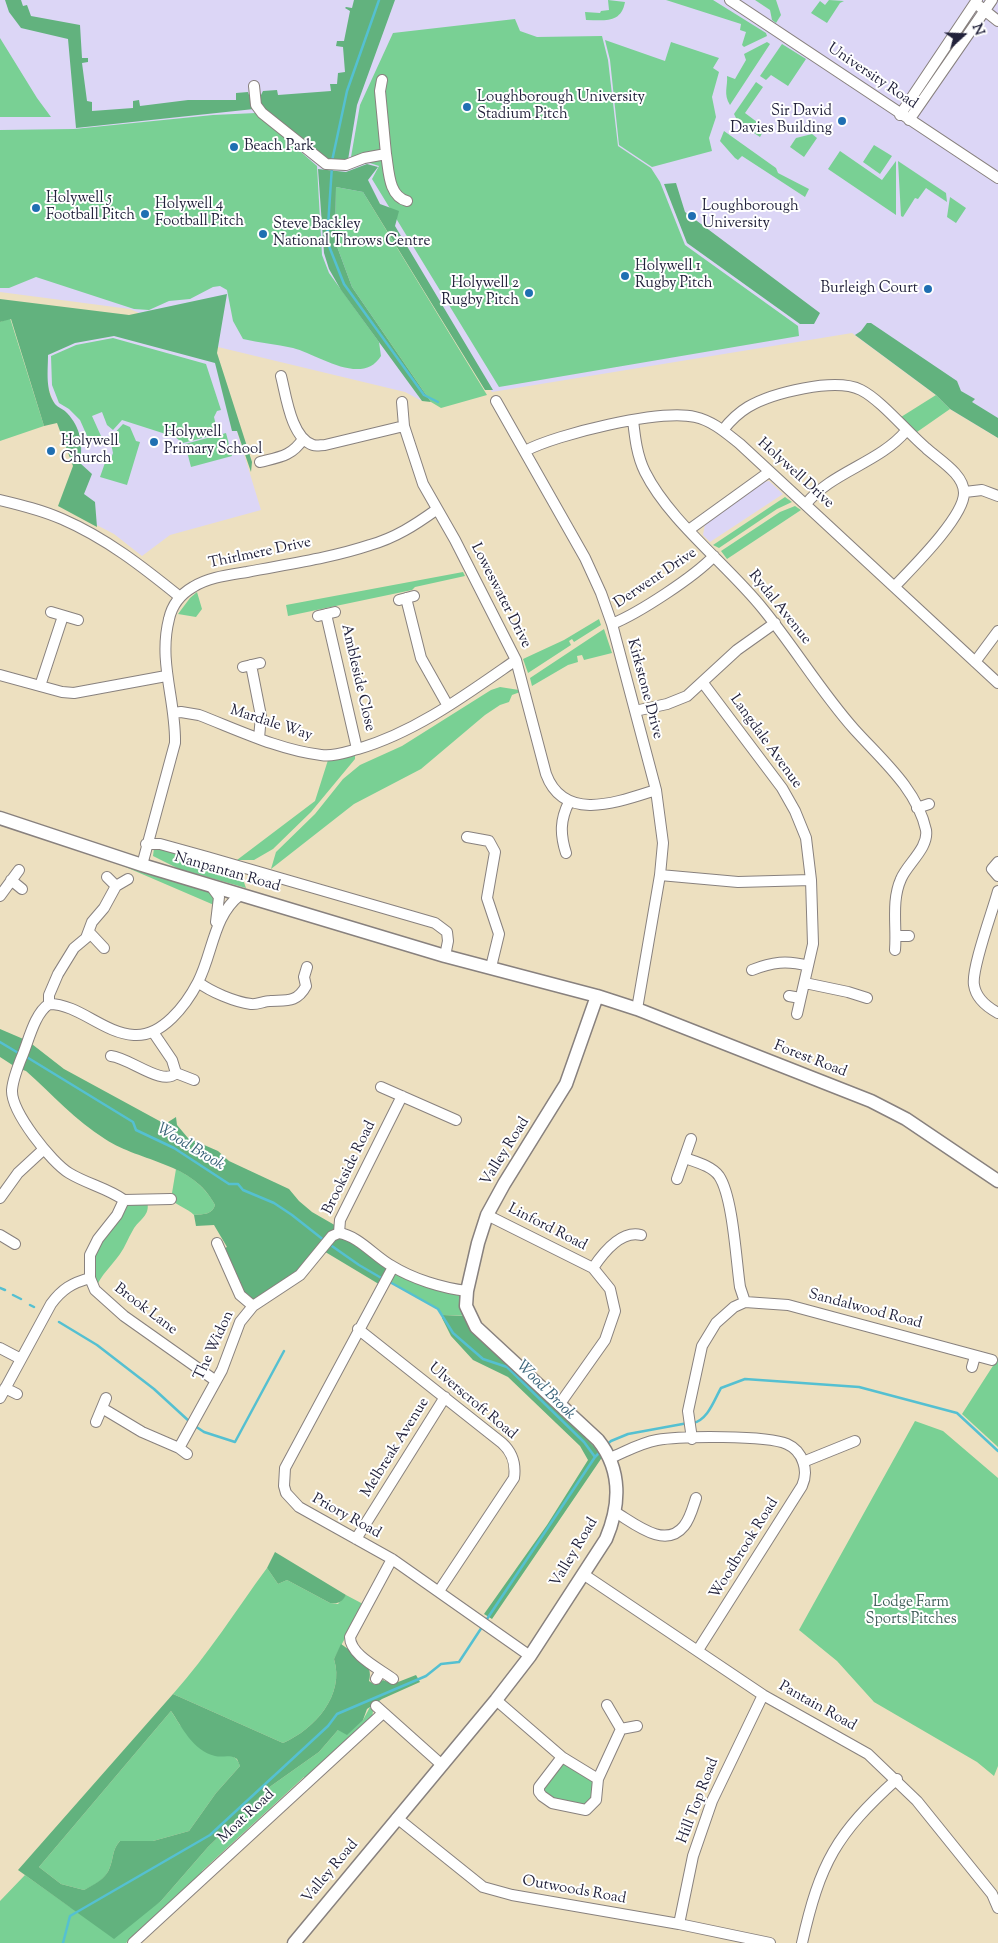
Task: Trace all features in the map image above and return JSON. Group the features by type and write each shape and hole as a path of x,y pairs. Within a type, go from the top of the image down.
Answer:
{"street":[{"name":"University Road","path":"730,0 998,178"},
{"path":"905,117 992,0"},
{"path":"905,117 976,2 998,21"},
{"path":"382,80 380,91 386,154 394,192 400,199 407,201"},
{"path":"254,86 256,105 262,113 326,164 338,166 386,154"},
{"path":"280,381 292,421 303,439 313,445 325,445 404,426"},
{"path":"723,430 738,415 763,400 792,391 840,385 852,386 870,395 906,431 960,478 964,492 964,500 941,536 895,586"},
{"name":"Kirkstone Drive","path":"496,401 584,558 601,593 612,624 656,790 663,830 660,875 637,1009"},
{"name":"Loweswater Drive","path":"402,402 404,426 423,484 436,510 455,540 516,660 549,782 557,794 569,802"},
{"name":"Holywell Drive","path":"525,451 557,438 633,420 684,415 711,422 723,430 806,504 998,683"},
{"name":"Rydal Avenue","path":"633,420 638,452 644,470 662,498 774,623 836,707 907,789 917,808 926,837 924,844 901,878 896,892 895,950"},
{"path":"806,504 816,493 894,442 906,431"},
{"path":"260,462 289,456 297,449 303,439"},
{"name":"Derwent Drive","path":"690,529 770,472"},
{"path":"964,492 982,490 998,496"},
{"path":"0,500 62,519 106,542 134,560 180,597 172,608 166,630 166,676 173,714 175,743 146,844 142,865"},
{"name":"Thirlmere Drive","path":"180,597 191,588 212,579 346,551 386,540 417,524 436,510"},
{"name":"Derwent Drive","path":"612,624 656,598 702,567 714,556"},
{"path":"406,598 421,658 448,706"},
{"path":"51,612 78,620"},
{"name":"Ambleside Close","path":"326,614 358,749"},
{"path":"40,686 64,616"},
{"path":"635,711 679,700 703,683 737,650 774,623"},
{"path":"975,662 998,631"},
{"name":"Mardale Way","path":"173,714 181,712 198,715 284,747 322,755 341,754 400,735 448,706 516,660"},
{"path":"251,665 262,716 259,738"},
{"path":"0,675 74,693 166,676"},
{"name":"Langdale Avenue","path":"703,683 782,788 795,811 806,838 811,880 814,944 797,1014"},
{"path":"566,853 567,840 561,824 569,802 578,805 596,805 656,790"},
{"path":"917,808 929,804"},
{"name":"Nanpantan Road","path":"0,818 240,895 445,956 491,966 597,996"},
{"path":"468,837 489,841 495,852 487,898 499,934 491,966"},
{"name":"Nanpantan Road","path":"146,844 153,843 179,849 435,923 448,932 445,956"},
{"path":"998,862 992,869 998,876"},
{"path":"0,896 20,870"},
{"path":"660,875 738,882 811,880"},
{"path":"107,877 116,886"},
{"path":"128,879 116,886 104,908 92,922 89,932 74,948 58,974 49,995 49,1004 40,1013 24,1050 12,1092 18,1113 44,1149 69,1173 111,1190 124,1200 171,1199"},
{"path":"12,880 22,889"},
{"path":"211,886 219,902 214,936"},
{"path":"998,891 974,976 977,995 983,1003 998,1014"},
{"path":"49,1004 62,1005 120,1033 135,1035 153,1032 162,1028 198,982 214,936 232,902 240,895"},
{"path":"89,932 104,948"},
{"path":"896,936 909,936"},
{"path":"752,970 780,962 793,962 808,966"},
{"path":"198,982 217,995 251,1009 269,1001 290,1001 311,988 304,977 307,967"},
{"path":"805,983 847,996 867,998"},
{"name":"Forest Road","path":"597,996 637,1009 871,1101 906,1120 998,1181"},
{"name":"Valley Road","path":"294,1943 496,1700 530,1656 606,1539 615,1512 616,1478 609,1455 598,1440 476,1326 466,1306 467,1291 478,1243 487,1215 566,1084 597,996"},
{"path":"789,996 800,998"},
{"path":"153,1032 172,1060 176,1073"},
{"path":"117,1054 160,1078 173,1077 176,1073"},
{"path":"176,1073 194,1080"},
{"path":"380,1087 456,1120"},
{"name":"Brookside Road","path":"402,1096 340,1220 339,1233 355,1240 393,1267 436,1284 467,1291"},
{"path":"677,1179 691,1139"},
{"path":"0,1198 18,1173 44,1149"},
{"path":"685,1158 702,1164 718,1175 726,1191 740,1286 746,1302 724,1315 708,1334 702,1346 689,1398 690,1430"},
{"path":"17,1394 2,1393 60,1292 68,1286 90,1278 90,1256 98,1239 117,1215 124,1200"},
{"name":"Linford Road","path":"487,1215 593,1268 602,1277 612,1294 615,1311 605,1340 560,1404"},
{"name":"Linford Road","path":"593,1268 612,1245 637,1232"},
{"name":"The Widon","path":"102,1408 142,1432 183,1451 192,1424 216,1381 240,1322 253,1306 300,1275 327,1243 339,1233"},
{"path":"0,1235 15,1244"},
{"path":"222,1247 240,1295 253,1306"},
{"name":"Priory Road","path":"393,1267 285,1468 286,1493 299,1507 392,1559 439,1590 530,1656"},
{"name":"Brook Lane","path":"90,1278 95,1290 124,1316 216,1381"},
{"name":"Sandalwood Road","path":"746,1302 788,1305 992,1360"},
{"name":"Ulverscroft Road","path":"358,1330 445,1397 509,1450 516,1468 514,1478 439,1590"},
{"path":"0,1348 20,1359"},
{"path":"972,1367 975,1356"},
{"name":"Melbreak Avenue","path":"356,1539 445,1397"},
{"path":"96,1422 106,1398"},
{"path":"609,1455 690,1430 789,1444 803,1462 858,1440"},
{"name":"Woodbrook Road","path":"698,1650 802,1486 806,1472 803,1462"},
{"path":"615,1512 652,1534 669,1536 686,1525 696,1498"},
{"path":"392,1559 350,1637 350,1644 378,1675 393,1679"},
{"name":"Pantain Road","path":"583,1574 763,1694 868,1754 897,1779 918,1801 992,1894 998,1908"},
{"name":"Hill Top Road","path":"679,1924 693,1856 712,1801 763,1694"},
{"path":"496,1700 562,1757 598,1779"},
{"path":"608,1705 621,1728"},
{"name":"Moat Road","path":"133,1943 380,1710 442,1765"},
{"path":"621,1728 636,1726"},
{"path":"562,1757 540,1787 539,1792 547,1800 586,1810 596,1800 598,1779 621,1728"},
{"path":"802,1943 810,1910 826,1861 856,1818 897,1779"},
{"name":"Outwoods Road","path":"397,1818 483,1888 512,1895 679,1924 770,1943"}],"shaded area":[{"name":"Loughborough University","path":"0,0 998,0 998,438 950,409 936,395 852,333 492,392 365,179 385,348 422,401 405,392 218,347 130,309 0,292"},
{"name":"Holywell Primary School","path":"32,308 214,356 261,510 170,535 142,556 114,534 60,506 76,462 45,379"},
{"path":"769,481 783,494 710,542 703,535 705,524 763,482"}],"green space":[{"path":"5,0 21,0 23,6 27,5 31,16 80,25 82,58 88,58 88,62 82,63 87,101 92,102 92,111 133,108 133,101 139,100 140,106 188,100 236,100 236,93 248,92 254,109 76,128 68,39 21,28 9,12"},
{"path":"354,0 395,0 357,105 348,160 337,161 324,159 261,106 259,99 263,91 277,90 278,95 331,91 330,84 337,84 338,73 345,72 343,47 336,46 337,41 344,41 350,11 345,8 352,8"},
{"path":"608,0 625,2 620,14 611,19 586,20 585,12 600,13 601,11 609,10"},
{"path":"666,0 713,0 766,33 767,36 744,47 742,45 746,32 740,30 741,24"},
{"path":"755,0 776,0 781,15 776,23 772,20 770,10"},
{"path":"829,0 844,1 840,3 827,23 811,13 820,1 825,5"},
{"path":"515,19 520,31 537,37 602,36 608,60 618,146 651,168 660,182 685,245 798,326 799,336 499,387 372,179 379,166 351,157 360,105 393,33"},
{"path":"0,38 37,98 51,117 0,117"},
{"path":"605,40 665,61 671,42 719,58 713,68 719,72 712,97 716,117 709,138 712,151 652,167 619,145 610,60"},
{"path":"767,42 770,44 730,105 726,94 727,76 735,79 746,60 744,54"},
{"path":"782,44 806,59 788,86 771,75 766,80 760,76"},
{"path":"756,82 763,87 745,113 765,128 760,137 734,120 736,118 734,114"},
{"path":"256,113 317,166 322,255 329,273 379,342 381,356 373,365 363,369 351,369 293,348 243,339 233,321 227,290 220,286 213,287 190,299 169,301 149,310 134,309 36,277 9,288 0,288 0,130 74,129 213,115"},
{"path":"724,131 776,168 778,173 809,189 805,197 742,156 738,160 735,158 720,141"},
{"path":"812,134 817,138 804,157 790,147 796,138"},
{"path":"874,145 892,156 880,174 863,162"},
{"path":"840,151 882,180 896,161 896,215 828,169"},
{"path":"898,161 946,193 947,202 926,188 918,199 915,198 903,217 901,216"},
{"path":"367,164 378,167 368,180 380,204 399,211 395,226 493,390 485,390 363,192 336,187 335,241 352,287 431,402 422,401 341,290 329,269 324,253 318,169 346,172"},
{"path":"676,183 685,212 820,313 814,324 800,324 687,243 664,184"},
{"path":"336,187 363,192 487,395 441,408 431,402 352,287 335,241"},
{"path":"950,197 966,208 956,223 947,217"},
{"path":"227,294 217,353 252,462 251,472 237,431 232,431 215,363 114,336 75,343 48,355 48,380 52,399 56,405 67,413 75,424 81,443 80,463 92,474 84,494 95,502 97,527 58,506 73,466 57,423 44,426 11,319 0,322 0,299 129,315"},
{"path":"10,318 44,426 0,441 0,322"},
{"path":"867,323 871,323 957,381 961,391 975,399 972,402 998,418 998,438 950,409 936,395 855,335"},
{"path":"113,338 206,364 221,410 217,411 214,417 218,434 183,443 175,437 122,420 113,430 107,425 102,412 92,416 101,436 95,440 88,438 80,420 69,409 59,403 52,385 51,356 76,345"},
{"path":"936,395 950,409 917,432 901,417"},
{"path":"123,424 130,427 136,441 140,442 127,485 100,477 107,457 111,458 113,453 110,438"},
{"path":"226,433 232,456 191,467 185,444"},
{"path":"785,497 792,502 777,509 719,548 713,545"},
{"path":"795,506 801,510 727,559 721,551 780,512"},
{"path":"463,572 465,576 415,587 412,590 288,616 286,605"},
{"path":"197,592 202,609 196,617 178,614 190,598"},
{"path":"599,619 601,625 574,642 572,639 569,641 571,645 528,673 523,659 564,640"},
{"path":"604,629 612,653 584,660 582,655 577,656 578,662 568,665 532,686 530,678"},
{"path":"500,687 519,690 520,692 512,695 509,702 500,705 485,715 421,769 354,804 271,869 276,852 315,814 343,779 360,765 402,746 491,690"},
{"path":"355,755 355,759 311,812 273,849 254,860 237,860 315,801 328,760"},
{"path":"158,847 240,871 246,888 179,869 153,856 154,848"},
{"path":"114,862 210,892 214,898 214,905"},
{"path":"0,1029 28,1041 64,1069 165,1124 176,1117 177,1125 188,1138 218,1151 229,1161 289,1189 312,1212 338,1227 393,1267 382,1286 322,1250 309,1265 253,1306 240,1295 221,1250 227,1247 214,1225 196,1226 194,1215 212,1211 215,1205 205,1191 194,1180 180,1172 119,1147 94,1132 26,1071 17,1068 0,1057"},
{"path":"176,1169 188,1176 208,1193 215,1205 212,1211 194,1215 171,1199"},
{"path":"147,1201 146,1214 135,1226 117,1259 103,1275 95,1290 90,1255 122,1206"},
{"path":"393,1267 467,1291 470,1316 443,1315 438,1309 385,1280"},
{"path":"443,1315 463,1316 474,1332 557,1408 603,1456 492,1619 484,1614 547,1525 588,1460 580,1446 508,1377 473,1360 451,1336 442,1318"},
{"path":"998,1358 998,1447 962,1414"},
{"name":"Lodge Farm Sports Pitches","path":"915,1421 943,1431 998,1478 998,1766 994,1776 977,1762 874,1702 837,1661 799,1630"},
{"path":"275,1552 346,1595 345,1597 338,1603 330,1603 287,1580 278,1584 267,1568"},
{"path":"267,1568 278,1584 287,1580 330,1603 338,1604 346,1595 363,1604 334,1659 335,1685 325,1709 306,1729 283,1743 173,1694 210,1648"},
{"path":"341,1644 366,1664 369,1669 369,1681 375,1685 383,1680 393,1684 416,1675 420,1682 382,1699 367,1709 363,1720 347,1735 338,1730 319,1752 271,1786 208,1847 161,1901 114,1939 18,1870 173,1694 283,1743 306,1729 325,1709 335,1685 334,1659","holes":["171,1711 189,1738 200,1749 215,1756 229,1756 237,1759 240,1766 216,1793 189,1831 153,1841 120,1841 114,1850 110,1867 100,1881 84,1890 61,1884 39,1867"]},
{"path":"370,1707 373,1711 372,1719 309,1777 304,1777 202,1871 201,1876 126,1943 0,1943 0,1901 25,1875 70,1907 146,1911 161,1901 208,1847 271,1786 319,1752 338,1730 363,1720"},
{"path":"171,1711 180,1725 224,1756 234,1757 238,1760 240,1766 216,1793 189,1831 153,1841 120,1841 114,1850 106,1875 100,1881 84,1890 61,1884 39,1867"},
{"path":"562,1757 598,1779 590,1807 552,1803 539,1787"}],"waterway":[{"path":"332,161 347,91 379,0"},
{"path":"332,166 327,241 344,284 424,395 438,402"},
{"name":"Wood Brook","path":"0,1042 20,1054"},
{"name":"Wood Brook","path":"25,1056 133,1122 136,1130 174,1148 229,1184 238,1184 243,1190 274,1203 325,1241"},
{"name":"Wood Brook","path":"329,1244 383,1279"},
{"name":"Wood Brook","path":"388,1281 438,1309 453,1333 483,1359 507,1367 584,1442 595,1457 600,1452"},
{"path":"0,1288 5,1290"},
{"path":"13,1295 21,1299"},
{"path":"30,1305 34,1307"},
{"path":"59,1322 97,1345 154,1389 190,1422"},
{"path":"195,1426 204,1432 235,1442 284,1351"},
{"name":"Wood Brook","path":"693,1423 707,1414 721,1388 745,1379 859,1387 957,1413 998,1451"},
{"name":"Wood Brook","path":"605,1446 611,1441 628,1434 688,1423"},
{"path":"485,1622 595,1457"},
{"path":"63,1943 70,1916 210,1835 328,1726 337,1714 426,1676 441,1664 459,1662 482,1627"}],"place":[{"name":"Loughborough University Stadium Pitch","path":"467,107"},
{"name":"Sir David Davies Building","path":"842,121"},
{"name":"Beach Park","path":"234,147"},
{"name":"Holywell 5 Football Pitch","path":"36,208"},
{"name":"Holywell 4 Football Pitch","path":"145,214"},
{"name":"Loughborough University","path":"692,216"},
{"name":"Steve Backley National Throws Centre","path":"263,234"},
{"name":"Holywell 1 Rugby Pitch","path":"625,276"},
{"name":"Burleigh Court","path":"928,289"},
{"name":"Holywell 2 Rugby Pitch","path":"529,293"},
{"name":"Holywell Primary School","path":"154,442"},
{"name":"Holywell Church","path":"51,451"}]}
